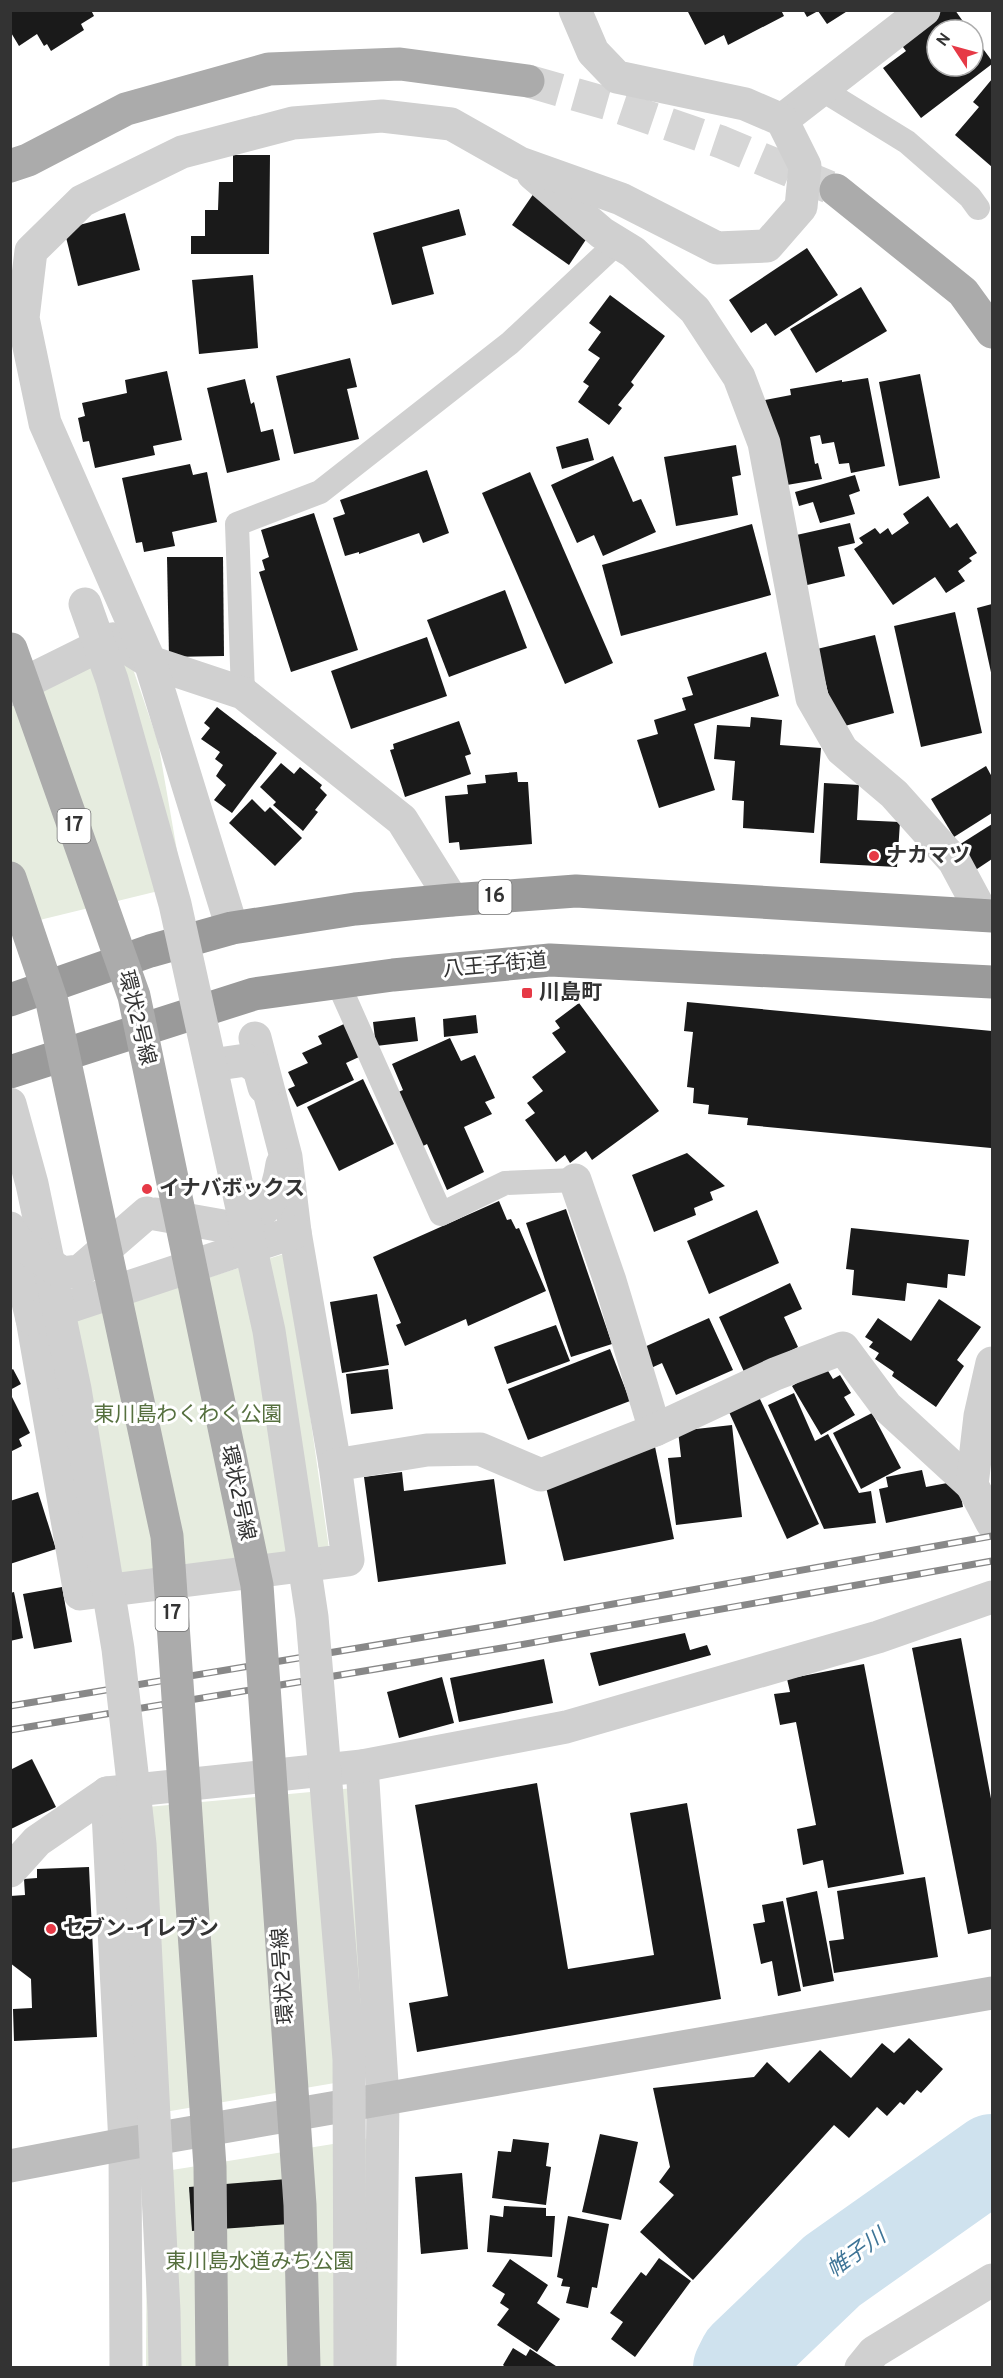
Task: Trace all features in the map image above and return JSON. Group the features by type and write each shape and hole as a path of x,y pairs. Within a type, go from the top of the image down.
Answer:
{"highway":[{"name":"16","path":"10,1000 150,951 232,928 355,909 452,900 576,891 988,915"},
{"name":"八王子街道","path":"10,1072 255,994 393,975 550,960 993,982"}],"main road":[{"path":"16,170 126,109 269,69 400,64 528,81"},
{"path":"836,190 963,292 993,332"},
{"name":"環状2号線","path":"11,648 134,996 257,1585 300,2205 304,2367"},
{"name":"17","path":"10,878 52,1002 167,1536 210,2167 212,2367"}],"street":[{"path":"232,928 150,662 45,423 17,307 31,251 82,201 182,152 293,123 382,116 451,124 520,163 621,199 717,248 767,246 801,207 806,166 782,120 744,104 617,77 593,52 575,10"},
{"path":"782,120 924,10"},
{"path":"520,163 602,233 633,252 695,310 739,377 764,443 812,698 842,750 894,794 954,861 988,915"},
{"path":"85,604 112,680 175,904 269,1331 312,1617 349,2059 350,2367"},
{"path":"10,690 113,639 150,662 243,693 402,820 452,900"},
{"path":"10,1229 32,1319 80,1594 348,1560 285,1157 255,1038"},
{"path":"10,1229 17,1241 62,1273 81,1271 147,1213 240,1229 265,1209 278,1188 282,1162 259,1069 246,1060 211,1065"},
{"path":"13,1122 32,1184 75,1389 118,1649 140,1844 165,2367"},
{"path":"575,1180 610,1281 655,1430"},
{"path":"32,1319 295,1232"},
{"path":"335,1466 427,1450 480,1449 541,1474 655,1430 775,1374 843,1348 887,1407 972,1485 993,1522"},
{"path":"972,1485 980,1416 993,1363"},
{"path":"10,1870 37,1841 107,1793 362,1766 566,1727 878,1637 993,1597"},
{"path":"362,1766 382,2099 380,2367"},
{"path":"107,1793 125,2144 126,2367"},
{"path":"10,2166 993,1993"},
{"path":"861,2367 874,2352 993,2280"}],"lane":[{"path":"821,89 907,142 970,197 978,208"},
{"path":"243,693 237,524 320,492 510,343 618,242"},
{"path":"339,983 441,1215 505,1183 575,1180"}],"green space":[{"path":"119,653 132,666 158,742 183,885 11,927 11,707"},
{"name":"東川島わくわく公園","path":"287,1253 329,1549 93,1580 49,1327"},
{"path":"354,1788 370,2077 147,2115 125,1809"},
{"name":"東川島水道みち公園","path":"370,2138 371,2367 146,2368 147,2174"}],"building":[{"path":"10,10 91,10 94,16 81,24 84,30 51,51 47,44 44,46 37,34 19,46 10,31"},
{"path":"687,10 781,10 784,16 728,45 724,35 705,45"},
{"path":"803,10 849,10 827,24 818,11 807,17"},
{"path":"942,10 955,10 961,18 932,18"},
{"path":"925,23 925,78 974,78 921,118 883,68 906,51 900,43"},
{"path":"985,51 992,61 992,64 985,69"},
{"path":"992,79 992,167 955,135 979,107 973,102"},
{"path":"233,155 270,155 269,254 191,254 191,236 205,236 205,210 218,210 219,182 233,182"},
{"path":"534,193 591,232 569,265 512,225"},
{"path":"459,209 466,235 422,247 434,294 392,305 373,233"},
{"path":"125,213 140,270 78,286 64,229"},
{"path":"807,248 838,295 775,336 766,323 751,333 729,300"},
{"path":"253,275 258,348 199,354 192,280"},
{"path":"861,287 887,331 816,373 790,329"},
{"path":"610,295 665,336 631,382 634,385 618,405 622,408 609,425 578,402 589,386 583,382 600,358 588,350 601,332 589,323"},
{"path":"350,358 357,387 347,389 359,439 294,454 276,376"},
{"path":"167,371 182,440 153,446 155,455 95,468 89,441 83,442 78,418 85,416 82,403 127,393 125,380"},
{"path":"920,374 940,478 899,486 879,382"},
{"path":"868,378 885,466 851,473 849,463 839,464 834,442 822,444 820,435 810,437 815,464 818,463 822,479 781,486 765,400 791,395 790,389"},
{"path":"245,379 251,404 254,402 261,432 273,429 280,460 227,473 207,388"},
{"path":"588,438 594,460 562,469 556,447"},
{"path":"736,445 741,475 732,477 738,515 676,526 664,457"},
{"path":"613,456 633,502 641,499 656,532 603,556 594,535 577,543 551,485"},
{"path":"190,464 193,475 207,472 217,522 172,532 175,546 144,552 142,542 136,543 122,478"},
{"path":"427,470 449,533 423,543 419,533 359,554 359,552 345,556 333,518 345,514 340,500"},
{"path":"530,472 613,663 565,684 482,493"},
{"path":"855,475 860,491 849,495 855,514 820,523 813,502 799,506 795,492"},
{"path":"928,496 950,528 957,523 977,553 969,558 972,561 958,571 965,581 946,593 935,577 893,605 854,549 863,543 859,538 875,528 880,534 888,528 892,535 909,523 903,514"},
{"path":"314,513 358,650 291,672 259,572 265,570 262,560 269,557 261,530"},
{"path":"850,523 855,543 838,547 845,576 803,586 792,536"},
{"path":"752,524 771,595 621,636 602,565"},
{"path":"167,557 223,557 224,656 169,657"},
{"path":"505,590 527,648 449,677 427,620"},
{"path":"992,604 992,677 977,608"},
{"path":"955,612 982,733 921,747 894,626"},
{"path":"875,635 894,713 837,728 817,649"},
{"path":"427,637 447,696 351,729 331,671"},
{"path":"766,652 779,696 694,724 715,790 659,808 637,740 658,734 654,720 686,710 682,698 693,695 687,677"},
{"path":"217,707 277,753 232,813 214,800 226,785 216,776 223,765 215,759 220,752 201,739 210,728 204,723"},
{"path":"751,717 782,720 780,745 821,748 814,833 743,828 744,801 732,800 735,761 714,759 717,725 750,727"},
{"path":"459,721 471,754 465,756 471,774 405,797 390,750 394,749 393,744"},
{"path":"281,763 294,774 300,767 322,785 320,788 327,795 315,810 318,812 303,831 273,805 276,802 260,787"},
{"path":"986,766 992,777 992,813 954,837 931,799"},
{"path":"517,772 518,782 528,782 532,844 460,850 459,842 449,843 445,796 468,794 467,785 486,783 485,775"},
{"path":"824,783 859,785 857,820 900,822 897,867 820,863"},
{"path":"252,799 265,812 270,807 302,838 275,866 229,823"},
{"path":"992,824 992,859 968,875 951,850"},
{"path":"687,1002 992,1031 991,1148 747,1125 748,1118 708,1114 709,1105 693,1103 694,1088 687,1087 693,1032 684,1031"},
{"path":"579,1003 659,1111 592,1160 586,1151 570,1163 565,1155 556,1162 525,1120 535,1113 527,1103 543,1091 532,1077 566,1052 552,1033 560,1028 555,1021"},
{"path":"476,1015 478,1033 444,1037 443,1019"},
{"path":"415,1017 418,1041 376,1046 373,1022"},
{"path":"344,1024 359,1057 346,1063 354,1080 297,1107 288,1089 295,1086 288,1072 308,1063 302,1053 322,1044 318,1036"},
{"path":"450,1038 461,1061 475,1055 495,1098 485,1102 492,1114 464,1127 484,1172 447,1190 427,1144 421,1147 396,1093 403,1090 392,1064"},
{"path":"363,1079 394,1144 339,1171 307,1107"},
{"path":"687,1153 725,1186 710,1192 713,1200 694,1208 696,1215 654,1232 632,1175"},
{"path":"499,1201 507,1220 511,1219 516,1229 519,1228 546,1291 468,1326 466,1319 405,1346 396,1325 401,1323 373,1257"},
{"path":"566,1209 612,1344 571,1357 526,1223"},
{"path":"757,1210 779,1263 709,1294 687,1241"},
{"path":"851,1228 969,1240 965,1276 948,1274 947,1288 907,1283 905,1301 852,1295 854,1270 846,1269"},
{"path":"790,1283 802,1309 784,1317 798,1347 745,1374 719,1317"},
{"path":"377,1294 389,1365 342,1373 330,1302"},
{"path":"939,1299 981,1327 957,1360 964,1366 936,1407 892,1376 894,1372 875,1359 879,1353 869,1347 873,1342 865,1337 878,1318 911,1341"},
{"path":"709,1318 733,1370 676,1395 662,1363 651,1368 642,1348"},
{"path":"556,1325 570,1361 507,1384 494,1347"},
{"path":"610,1349 630,1401 528,1440 508,1389"},
{"path":"825,1366 833,1379 840,1375 851,1393 844,1397 855,1415 821,1435 792,1386"},
{"path":"13,1369 21,1384 10,1390 10,1371"},
{"path":"388,1369 393,1409 351,1414 346,1374"},
{"path":"10,1393 30,1433 19,1439 22,1446 10,1452"},
{"path":"794,1393 815,1441 828,1434 859,1493 871,1491 876,1523 824,1529 768,1405"},
{"path":"759,1397 819,1524 787,1539 729,1412"},
{"path":"872,1413 901,1468 861,1489 833,1433"},
{"path":"732,1425 742,1517 676,1525 668,1458 681,1457 678,1431"},
{"path":"653,1437 674,1539 564,1561 544,1479"},
{"path":"922,1470 926,1487 958,1481 963,1507 886,1523 879,1489 888,1487 886,1477"},
{"path":"402,1472 404,1491 494,1479 506,1564 378,1582 364,1477"},
{"path":"38,1492 56,1549 10,1564 10,1501"},
{"path":"62,1587 72,1642 34,1649 23,1594"},
{"path":"14,1592 23,1638 10,1641 10,1593"},
{"path":"685,1633 690,1650 707,1645 711,1655 599,1686 590,1653"},
{"path":"961,1638 992,1804 992,1929 968,1934 912,1648"},
{"path":"544,1659 553,1703 459,1722 450,1678"},
{"path":"864,1664 904,1874 828,1888 823,1860 803,1865 797,1829 816,1825 796,1722 780,1725 774,1694 790,1692 787,1679"},
{"path":"442,1677 454,1723 399,1738 387,1692"},
{"path":"32,1759 56,1807 11,1829 10,1770"},
{"path":"537,1783 568,1969 654,1955 630,1813 687,1803 721,1999 417,2052 409,2003 448,1996 415,1805"},
{"name":"セブン-イレブン","path":"89,1867 97,2037 14,2041 13,2009 32,2008 31,1979 10,1963 10,1896 25,1895 24,1879 37,1878 37,1869"},
{"path":"925,1877 938,1957 834,1973 829,1941 844,1939 837,1891"},
{"path":"817,1891 834,1981 803,1987 786,1898"},
{"path":"783,1901 801,1991 778,1996 772,1961 761,1964 753,1924 765,1922 762,1905"},
{"path":"909,2038 943,2069 921,2093 917,2090 904,2105 900,2102 887,2116 877,2107 849,2138 834,2125 693,2280 640,2232 674,2195 659,2182 670,2167 653,2088 754,2077 767,2062 789,2083 820,2050 851,2078 882,2043 894,2053"},
{"path":"600,2134 638,2142 621,2220 582,2212"},
{"path":"513,2139 549,2143 546,2166 551,2167 546,2205 492,2198 498,2151 511,2152"},
{"path":"462,2173 468,2249 421,2254 415,2177"},
{"path":"287,2179 290,2224 192,2231 189,2187"},
{"path":"504,2206 546,2208 546,2216 555,2216 552,2257 487,2252 490,2215 503,2217"},
{"path":"568,2216 609,2224 597,2288 592,2287 588,2308 566,2303 570,2287 561,2286 563,2279 557,2277"},
{"path":"659,2258 691,2281 635,2357 611,2339 623,2322 610,2313 641,2272 646,2276"},
{"path":"510,2259 548,2285 537,2303 560,2319 537,2352 497,2325 509,2309 500,2303 505,2294 492,2286"},
{"path":"513,2348 526,2356 530,2349 559,2368 506,2368 503,2365"}],"waterway":[{"name":"帷子川","path":"737,2368 743,2356 832,2271 992,2158"}],"tunnel":[{"path":"528,81 609,104 721,142 829,187"}],"railway":[{"path":"10,1706 502,1624 992,1536"},
{"path":"10,1730 508,1647 992,1561"}],"place":[{"name":"ナカマツ","path":"874,856"},
{"name":"川島町","path":"527,993"},
{"name":"イナバボックス","path":"147,1189"},
{"name":"セブン-イレブン","path":"51,1929"}]}
